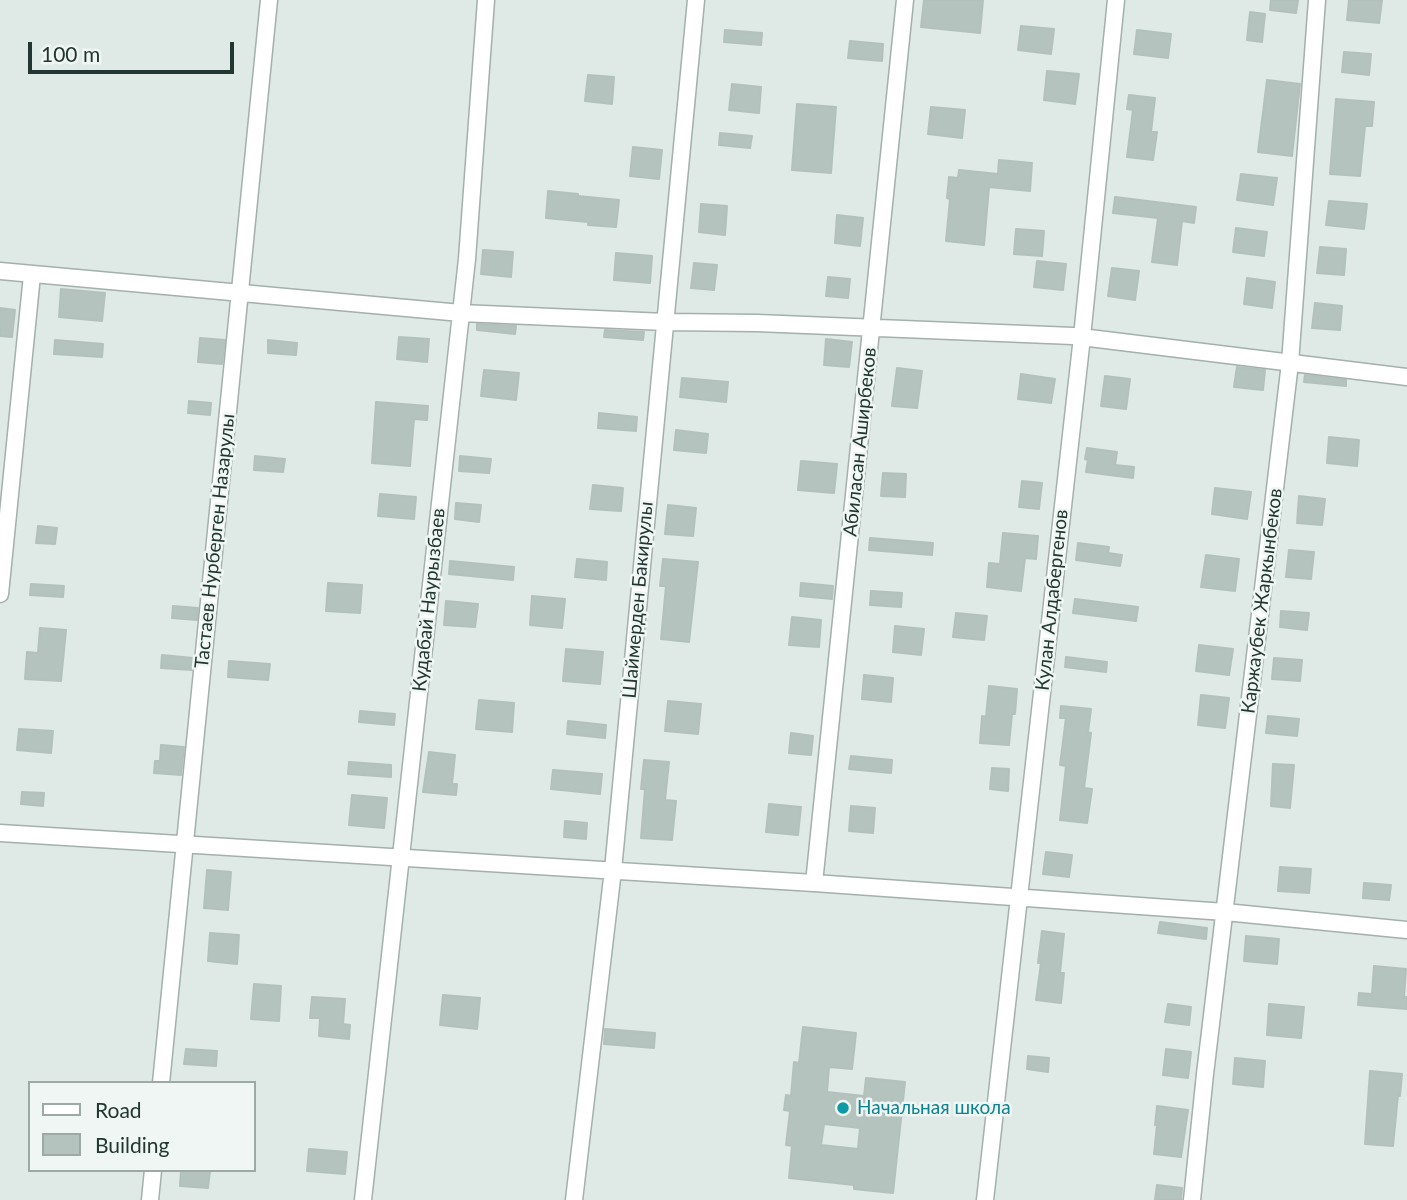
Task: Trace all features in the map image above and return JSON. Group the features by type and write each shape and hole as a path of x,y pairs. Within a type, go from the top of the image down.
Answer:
{"street":[{"name":"Тастаев Нурберген Назарулы","path":"162,1081 269,0"},
{"name":"Кудабай Наурызбаев","path":"363,1200 467,259 486,0"},
{"name":"Шаймерден Бакирулы","path":"574,1200 613,870 696,0"},
{"name":"Абиласан Аширбеков","path":"814,883 905,0"},
{"name":"Кулан Алдабергенов","path":"985,1200 1082,337 1116,0"},
{"name":"Каржаубек Жаркынбеков","path":"1192,1200 1290,363 1317,0"},
{"path":"0,271 461,313 1082,337 1407,377"},
{"path":"0,594 32,275"},
{"path":"0,833 814,883 1225,912 1407,930"},
{"path":"150,1200 153,1172"}],"building":[{"path":"924,0 983,0 980,33 921,27"},
{"path":"1271,0 1298,0 1296,13 1270,10"},
{"path":"1349,0 1382,0 1379,23 1347,20"},
{"path":"1250,12 1265,14 1262,42 1247,40"},
{"path":"1021,26 1054,29 1051,54 1018,50"},
{"path":"725,30 762,33 761,45 724,42"},
{"path":"1137,30 1171,34 1168,58 1134,54"},
{"path":"850,41 883,44 882,61 848,58"},
{"path":"1344,52 1371,54 1369,75 1342,72"},
{"path":"1047,71 1079,74 1075,104 1044,100"},
{"path":"588,75 614,77 612,104 585,101"},
{"path":"1267,80 1300,84 1292,156 1258,152"},
{"path":"732,84 761,87 759,113 729,110"},
{"path":"1129,95 1155,98 1151,132 1157,132 1153,160 1127,157 1133,110 1127,109"},
{"path":"1336,99 1374,102 1372,126 1365,126 1360,176 1330,174"},
{"path":"797,104 836,107 831,173 792,170"},
{"path":"931,107 965,110 962,138 928,134"},
{"path":"720,133 752,136 750,148 719,145"},
{"path":"633,147 662,150 659,179 630,176"},
{"path":"999,160 1032,163 1030,191 989,187 984,245 946,241 949,177 958,178 959,170 998,174"},
{"path":"1241,174 1277,178 1273,205 1237,200"},
{"path":"548,191 619,200 616,227 546,218"},
{"path":"1115,197 1196,207 1194,223 1182,221 1177,265 1152,262 1158,218 1113,213"},
{"path":"1329,201 1367,204 1364,229 1326,225"},
{"path":"701,204 727,206 725,235 699,232"},
{"path":"837,215 863,218 860,246 835,243"},
{"path":"1236,228 1267,232 1264,256 1233,252"},
{"path":"1016,229 1044,231 1042,256 1014,254"},
{"path":"1320,247 1346,249 1344,275 1317,273"},
{"path":"483,250 513,252 511,277 481,274"},
{"path":"616,253 652,256 650,283 614,280"},
{"path":"1037,261 1066,264 1063,290 1034,287"},
{"path":"694,263 717,265 714,290 691,288"},
{"path":"1112,268 1139,271 1135,300 1108,296"},
{"path":"828,277 850,279 848,298 826,296"},
{"path":"1247,278 1275,282 1272,308 1244,304"},
{"path":"61,289 105,293 102,321 59,317"},
{"path":"1315,303 1342,306 1340,330 1312,328"},
{"path":"0,308 15,310 12,337 0,336"},
{"path":"477,324 516,326 515,334 477,330"},
{"path":"605,330 644,332 643,340 604,337"},
{"path":"399,337 429,339 427,362 397,359"},
{"path":"200,338 225,340 222,364 198,362"},
{"path":"826,339 852,342 849,367 824,365"},
{"path":"55,340 103,344 102,357 54,354"},
{"path":"268,340 297,343 296,355 268,353"},
{"path":"1237,367 1265,370 1263,390 1234,387"},
{"path":"897,368 922,371 917,408 892,406"},
{"path":"484,370 519,373 516,400 481,396"},
{"path":"1021,374 1055,379 1051,403 1018,399"},
{"path":"1305,375 1346,380 1346,386 1304,382"},
{"path":"1105,376 1130,379 1126,409 1101,406"},
{"path":"682,378 728,382 726,402 680,397"},
{"path":"189,401 211,403 210,415 188,413"},
{"path":"376,402 428,406 427,420 414,419 410,466 372,463"},
{"path":"599,413 637,417 636,431 598,428"},
{"path":"676,430 708,434 706,453 674,450"},
{"path":"1329,437 1359,440 1357,466 1327,463"},
{"path":"1087,448 1117,452 1115,465 1134,467 1133,478 1086,472"},
{"path":"255,456 285,459 283,472 254,470"},
{"path":"460,456 491,459 489,473 459,471"},
{"path":"801,461 837,464 834,493 798,490"},
{"path":"883,473 906,474 905,497 881,496"},
{"path":"1022,481 1042,483 1039,509 1019,507"},
{"path":"593,485 623,488 621,511 590,509"},
{"path":"1215,488 1251,492 1247,519 1212,514"},
{"path":"380,494 416,497 414,519 378,516"},
{"path":"1299,496 1325,499 1322,525 1297,523"},
{"path":"456,503 481,505 479,522 455,519"},
{"path":"668,505 696,508 693,536 665,534"},
{"path":"38,526 57,528 55,544 36,543"},
{"path":"1003,533 1038,536 1036,559 1025,558 1021,591 987,587 989,563 1000,564"},
{"path":"870,538 933,543 932,555 869,550"},
{"path":"1078,543 1109,547 1108,553 1122,555 1120,566 1076,560"},
{"path":"1289,550 1314,552 1311,579 1286,577"},
{"path":"1206,555 1239,559 1235,591 1201,587"},
{"path":"577,559 607,562 606,580 575,577"},
{"path":"663,559 698,562 689,642 661,639 666,586 660,586"},
{"path":"450,561 514,567 513,580 449,574"},
{"path":"328,583 362,585 360,613 326,611"},
{"path":"801,583 833,586 832,599 800,596"},
{"path":"31,584 64,586 63,597 30,595"},
{"path":"871,591 902,593 901,607 870,605"},
{"path":"532,596 565,599 562,628 530,625"},
{"path":"1075,599 1138,607 1136,621 1073,613"},
{"path":"446,601 478,604 475,627 444,625"},
{"path":"173,606 198,608 197,620 172,618"},
{"path":"1281,611 1309,613 1307,630 1280,627"},
{"path":"956,613 987,616 984,640 953,637"},
{"path":"792,617 821,620 819,647 789,645"},
{"path":"895,626 924,629 921,655 893,652"},
{"path":"40,628 66,630 61,681 25,679 27,652 38,653"},
{"path":"1199,645 1233,649 1229,675 1196,671"},
{"path":"566,649 603,652 600,684 563,681"},
{"path":"162,655 193,658 192,670 161,668"},
{"path":"1066,657 1107,662 1106,672 1065,667"},
{"path":"1274,658 1302,660 1300,681 1272,679"},
{"path":"229,661 270,664 268,680 228,677"},
{"path":"864,675 893,678 891,702 862,699"},
{"path":"989,686 1017,689 1009,745 980,743 982,716 986,717"},
{"path":"1201,695 1229,698 1225,728 1198,725"},
{"path":"479,700 514,703 512,732 476,729"},
{"path":"668,701 701,704 698,734 665,731"},
{"path":"1061,706 1091,709 1088,732 1091,733 1084,788 1092,789 1087,823 1060,820 1066,766 1060,765 1066,718 1060,718"},
{"path":"360,711 395,714 394,725 359,722"},
{"path":"1268,716 1299,719 1297,736 1266,733"},
{"path":"568,721 606,725 605,738 567,734"},
{"path":"19,729 53,731 51,753 17,750"},
{"path":"791,733 813,736 811,755 789,753"},
{"path":"161,745 184,747 181,775 154,773 155,761 160,761"},
{"path":"429,752 455,755 452,784 457,784 456,795 423,792"},
{"path":"851,756 892,760 891,773 849,769"},
{"path":"644,760 669,762 665,800 676,801 672,840 641,838 645,789 641,789"},
{"path":"349,762 391,765 391,777 348,774"},
{"path":"1273,764 1294,765 1290,808 1271,806"},
{"path":"992,768 1009,769 1008,791 990,789"},
{"path":"553,770 602,774 600,794 551,789"},
{"path":"22,792 44,793 43,806 21,804"},
{"path":"352,795 387,798 384,828 349,825"},
{"path":"769,804 801,807 798,835 766,832"},
{"path":"851,806 875,808 873,833 849,831"},
{"path":"565,821 587,823 586,839 564,837"},
{"path":"1046,852 1072,855 1069,877 1043,874"},
{"path":"1280,867 1311,869 1309,893 1278,891"},
{"path":"207,870 231,872 228,910 204,908"},
{"path":"1364,883 1391,885 1389,900 1363,898"},
{"path":"1160,922 1207,928 1206,939 1158,933"},
{"path":"1042,931 1064,934 1060,973 1064,973 1061,1003 1036,1000"},
{"path":"210,933 239,935 237,964 208,961"},
{"path":"1246,936 1279,939 1277,964 1244,961"},
{"path":"1374,966 1406,969 1404,997 1407,997 1407,1009 1358,1005 1359,993 1372,994"},
{"path":"254,984 281,986 279,1021 251,1019"},
{"path":"443,995 480,998 477,1029 440,1025"},
{"path":"312,997 345,999 343,1024 350,1025 349,1039 319,1036 320,1018 310,1018"},
{"path":"1168,1004 1191,1007 1189,1025 1165,1022"},
{"path":"1269,1004 1304,1007 1301,1038 1267,1035"},
{"name":"Начальная школа","path":"803,1027 856,1033 852,1069 829,1067 827,1092 864,1096 866,1078 905,1082 893,1193 854,1189 854,1185 789,1178 792,1146 786,1145 790,1111 784,1110 786,1095 791,1096 794,1062 799,1063","holes":["824,1124 860,1128 858,1149 821,1145"]},
{"path":"605,1029 655,1033 654,1048 604,1044"},
{"path":"186,1049 217,1051 216,1066 184,1064"},
{"path":"1166,1049 1191,1052 1188,1078 1163,1075"},
{"path":"1028,1056 1049,1058 1048,1072 1027,1069"},
{"path":"1235,1058 1265,1061 1263,1087 1233,1084"},
{"path":"1370,1071 1402,1074 1393,1146 1365,1144"},
{"path":"1157,1106 1188,1110 1181,1157 1154,1154"},
{"path":"309,1149 347,1152 345,1174 307,1171"},
{"path":"181,1172 210,1172 208,1188 180,1186"},
{"path":"1157,1185 1182,1188 1181,1200 1155,1200"}],"place":[{"name":"Начальная школа","path":"843,1108"}]}
